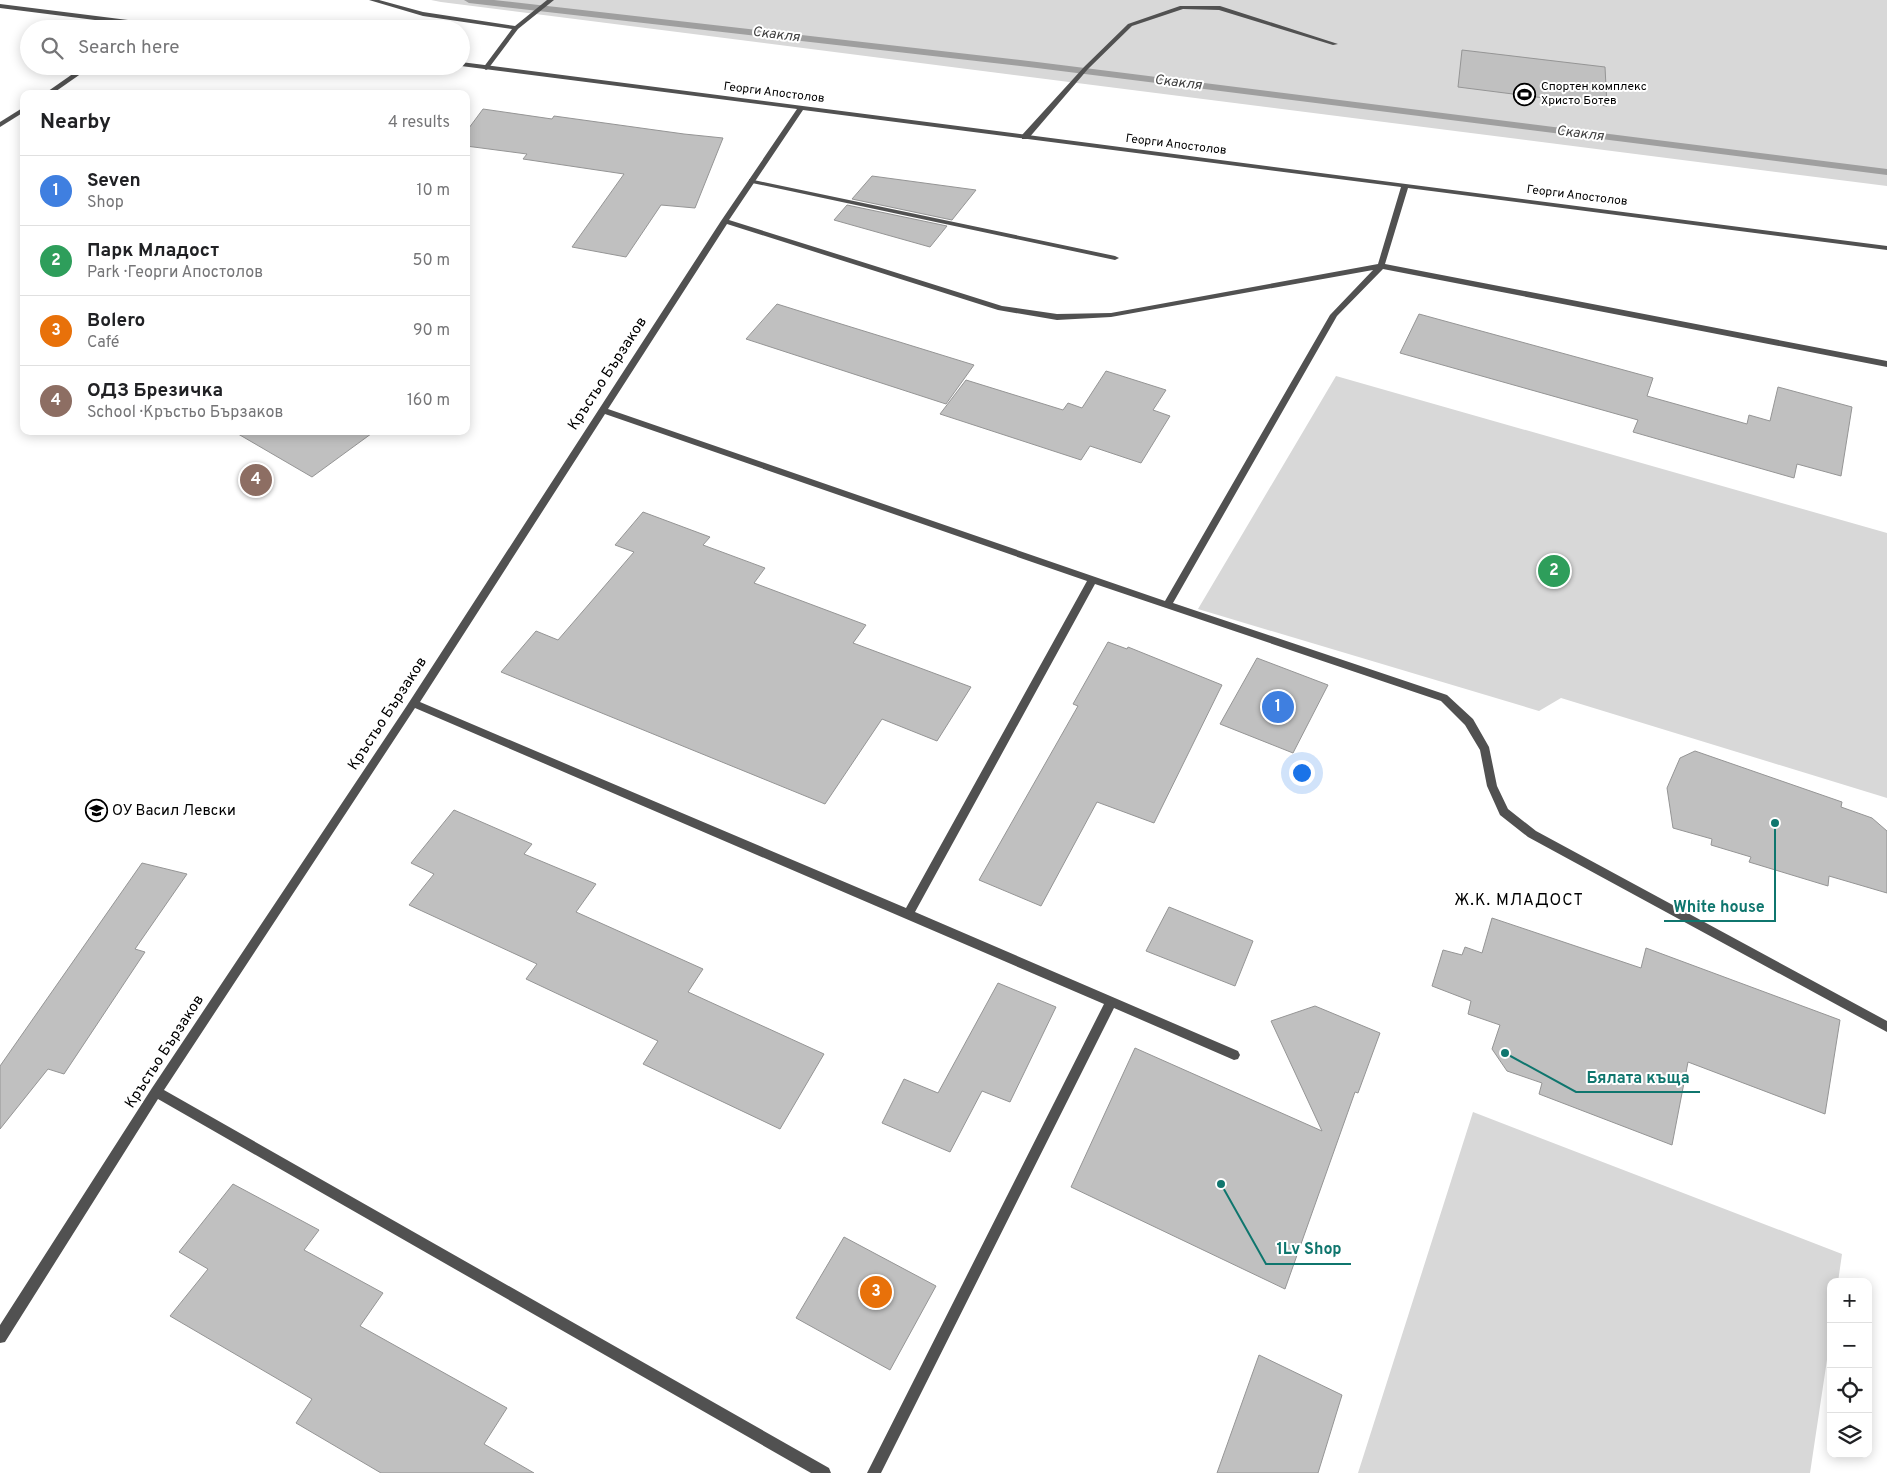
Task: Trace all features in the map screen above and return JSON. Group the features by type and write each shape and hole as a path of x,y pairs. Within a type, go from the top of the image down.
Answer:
{"street":[{"path":"372,0 423,14 463,20"},
{"path":"486,68 516,28 551,0"},
{"path":"0,6 99,20"},
{"path":"1025,137 1086,68 1130,26 1182,7 1220,8 1335,44"},
{"path":"470,21 516,28"},
{"name":"Георги Апостолов","path":"470,65 1887,248"},
{"path":"53,90 76,75"},
{"name":"Кръстьо Бързаков","path":"0,1337 156,1092 413,703 725,221 801,108"},
{"path":"0,125 20,112"},
{"path":"752,181 1115,258"},
{"path":"1166,605 1334,315 1381,266 1405,186"},
{"path":"725,221 1001,308 1057,317 1111,315 1381,266 1887,364"},
{"path":"603,410 1166,605 1444,698 1469,722 1485,750 1492,786 1504,812 1532,834 1887,1027"},
{"path":"908,914 1093,579"},
{"path":"413,703 908,914 1234,1056"},
{"path":"874,1473 1111,1002"},
{"path":"156,1092 824,1473"}],"shaded area":[{"name":"Спортен комплекс Христо Ботев","path":"431,0 1887,0 1887,186 441,2"},
{"path":"1336,376 1887,533 1887,798 1561,698 1539,711 1198,609"},
{"path":"1473,1112 1842,1254 1839,1278 1827,1278 1827,1360 1810,1473 1358,1473"}],"building":[{"path":"1462,50 1605,67 1607,106 1458,87"},
{"path":"483,109 552,119 554,116 723,138 695,208 661,205 626,257 572,247 624,174 523,159 527,154 470,147 470,127"},
{"path":"872,176 976,190 952,220 852,199"},
{"path":"847,205 947,226 930,247 834,220"},
{"path":"777,304 974,365 946,404 746,339"},
{"path":"1419,314 1653,378 1647,396 1747,424 1749,415 1770,421 1778,387 1852,407 1841,476 1797,464 1794,478 1633,432 1638,420 1400,353"},
{"path":"1106,371 1166,390 1153,410 1170,416 1141,463 1090,446 1081,460 940,414 966,380 1063,410 1068,403 1082,408"},
{"path":"240,435 370,435 312,477"},
{"path":"643,512 710,537 703,545 765,568 754,583 866,625 853,643 971,687 937,741 882,719 825,804 501,672 536,631 558,640 634,552 615,545"},
{"path":"1108,642 1127,649 1128,647 1222,685 1154,823 1097,802 1041,906 979,880 1078,706 1073,704"},
{"path":"1257,658 1328,685 1293,753 1220,724"},
{"path":"1695,751 1842,802 1841,807 1872,818 1887,831 1887,893 1829,876 1828,886 1749,862 1751,857 1711,845 1712,839 1673,828 1667,788 1680,758"},
{"path":"454,810 532,844 524,854 596,884 576,912 703,969 688,992 824,1054 780,1129 643,1064 658,1041 526,979 537,964 409,905 434,874 411,863"},
{"path":"142,863 187,874 135,949 145,952 64,1074 48,1069 0,1129 0,1066"},
{"path":"1169,907 1253,941 1235,986 1146,951"},
{"path":"1492,918 1641,968 1646,948 1840,1020 1825,1114 1688,1062 1672,1145 1539,1094 1542,1083 1507,1071 1492,1049 1500,1025 1468,1014 1471,1001 1432,986 1443,950 1462,955 1465,947 1482,953"},
{"path":"998,983 1056,1007 1010,1102 982,1091 950,1152 882,1123 904,1079 938,1093"},
{"path":"1315,1006 1380,1033 1358,1093 1355,1092 1285,1289 1071,1187 1135,1048 1322,1131 1271,1021"},
{"path":"233,1184 319,1230 304,1250 383,1293 360,1326 507,1408 484,1444 534,1473 381,1473 296,1423 312,1399 170,1316 208,1269 179,1252"},
{"path":"844,1237 936,1286 890,1370 796,1318"},
{"path":"1259,1355 1342,1395 1318,1473 1217,1473"}],"waterway":[{"name":"Скакля","path":"469,0 1037,65 1887,172"}],"place":[{"name":"Спортен комплекс Христо Ботев","path":"1525,94"},
{"name":"ОДЗ Брезичка","path":"256,480"},
{"name":"Парк Младост","path":"1554,571"},
{"name":"Seven","path":"1278,707"},
{"name":"ОУ Васил Левски","path":"96,811"},
{"name":"White house","path":"1775,823"},
{"name":"Бялата къща","path":"1505,1053"},
{"name":"1Lv Shop","path":"1221,1184"},
{"name":"Bolero","path":"876,1292"}],"district":[{"name":"Ж.К. МЛАДОСТ","path":"1519,901"}]}
